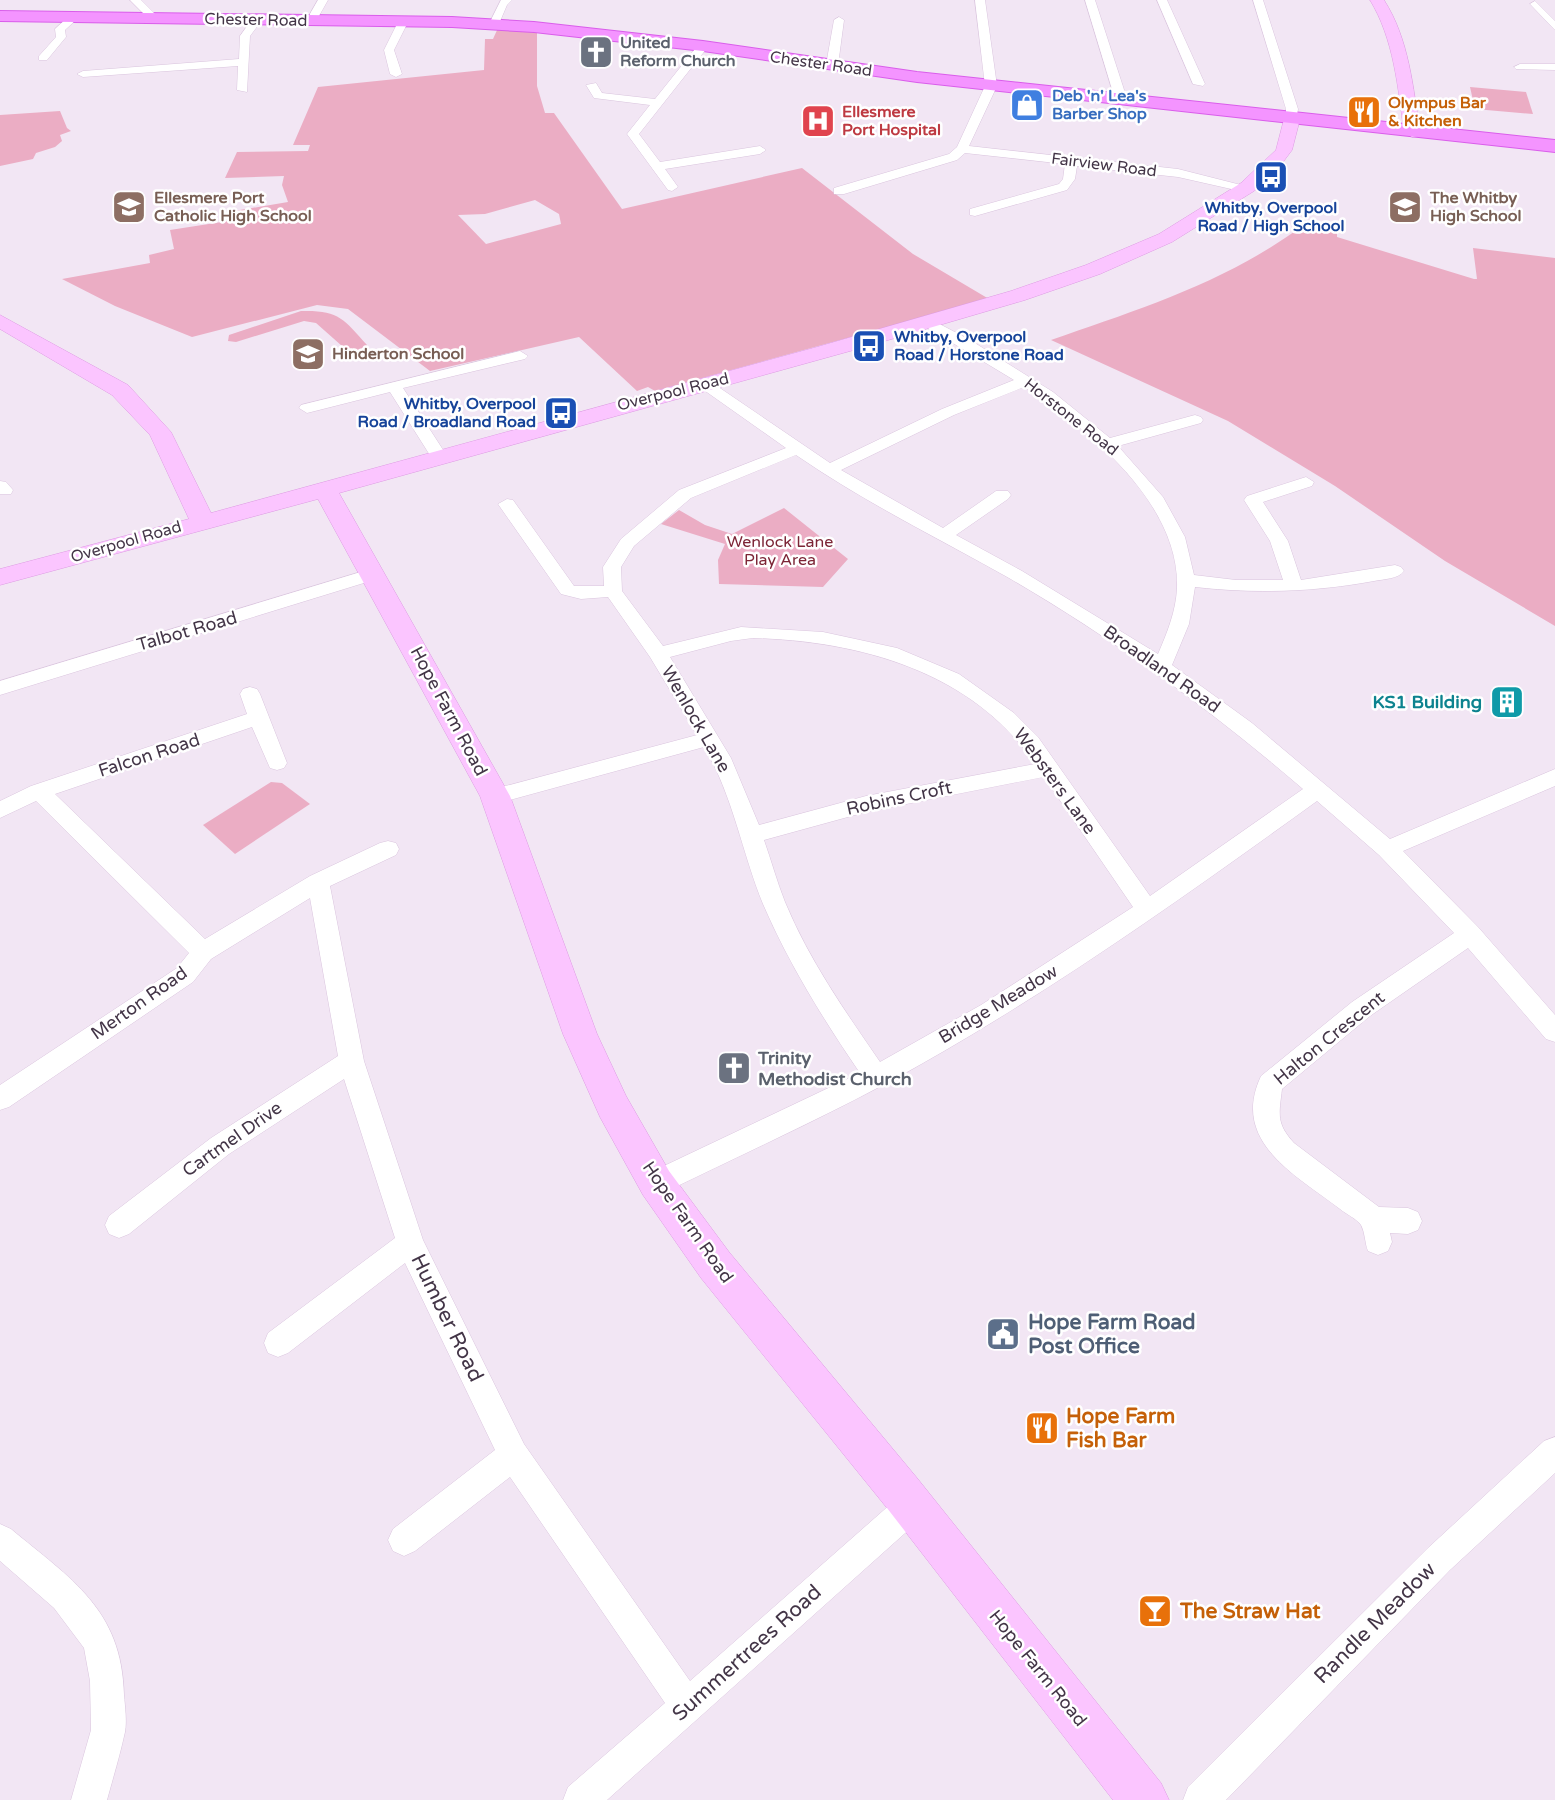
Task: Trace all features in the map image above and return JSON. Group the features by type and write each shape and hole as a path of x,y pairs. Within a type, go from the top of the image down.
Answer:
{"main road":[{"name":"Chester Road","path":"0,16 494,24 703,46 991,86 1555,146"}],"street":[{"path":"135,0 155,19"},
{"path":"311,21 323,0"},
{"path":"494,24 506,0"},
{"path":"839,191 953,157 962,149 991,86 980,0"},
{"path":"1090,0 1121,99"},
{"path":"1162,0 1199,84"},
{"path":"1258,0 1292,109 1292,119"},
{"path":"1377,0 1386,13 1396,49 1412,132"},
{"path":"1535,4 1555,27"},
{"path":"43,58 61,37 60,29 63,24 73,18"},
{"path":"243,90 245,36 257,20"},
{"path":"832,65 839,20"},
{"path":"396,74 388,50 403,22"},
{"path":"672,187 633,134 703,46"},
{"path":"83,74 244,62"},
{"path":"1520,67 1555,67"},
{"path":"592,85 598,96 659,103"},
{"name":"Overpool Road","path":"0,577 202,520 325,490 439,456 660,395 706,385 995,303 1146,249 1198,222 1273,166 1284,149 1292,119"},
{"name":"Fairview Road","path":"962,149 1178,173 1244,190"},
{"path":"657,166 760,150"},
{"path":"975,212 1062,187 1069,179 1072,161"},
{"path":"0,321 120,390 160,432 202,520"},
{"name":"Horstone Road","path":"928,322 986,354 1110,443 1139,474 1165,512 1178,541 1186,580 1182,612 1162,666"},
{"path":"307,409 520,356"},
{"path":"829,470 948,412 1025,381"},
{"name":"Broadland Road","path":"706,385 829,470 1016,575 1162,666 1245,728 1387,849 1470,934 1555,1032"},
{"path":"394,386 439,456"},
{"path":"1110,443 1195,420"},
{"path":"533,507 511,509 568,590 581,593 612,591 612,568 626,543 685,494 797,449"},
{"path":"1294,586 1279,541 1253,500 1306,482"},
{"name":"Hope Farm Road","path":"325,490 495,796 579,1034 613,1105 656,1183 715,1265 912,1506 1144,1800"},
{"path":"944,535 1002,495"},
{"path":"1186,580 1236,586 1294,586 1343,581 1395,571"},
{"name":"Talbot Road","path":"0,688 10,682 374,574"},
{"name":"Wenlock Lane","path":"612,591 658,654 721,758 752,835 774,902 796,949 824,1000 876,1076"},
{"name":"Websters Lane","path":"658,654 743,633 806,636 879,648 969,686 1014,723 1147,909"},
{"path":"250,694 276,763"},
{"name":"Falcon Road","path":"0,810 39,791 258,718"},
{"path":"495,796 709,739"},
{"name":"Robins Croft","path":"752,835 866,804 1048,769"},
{"path":"1387,849 1555,776"},
{"name":"Bridge Meadow","path":"656,1183 876,1076 1073,960 1319,789"},
{"path":"39,791 203,952"},
{"name":"Merton Road","path":"3,1090 185,975 203,952 318,881 388,849"},
{"name":"Humber Road","path":"318,881 351,1061 410,1243 513,1455 687,1706"},
{"name":"Halton Crescent","path":"1408,1221 1376,1231 1285,1151 1271,1136 1266,1118 1270,1084 1361,1009 1470,934"},
{"name":"Cartmel Drive","path":"119,1225 220,1146 351,1061"},
{"path":"278,1343 410,1243"},
{"name":"Randle Meadow","path":"1200,1800 1439,1559 1555,1452"},
{"path":"404,1540 513,1455"},
{"name":"Summertrees Road","path":"581,1800 912,1506"},
{"path":"0,1540 66,1596 100,1642 107,1681 108,1730 89,1800"}],"green space":[{"path":"498,28 537,32 537,86 545,113 554,113 622,209 802,168 913,254 989,299 655,391 648,387 637,391 579,337 430,371 348,309 317,305 192,337 115,306 62,279 150,263 149,255 174,249 170,230 228,221 228,212 288,202 282,185 284,176 225,178 237,152 308,151 310,145 293,145 318,87 484,70 485,39 493,39","holes":["535,200 559,214 561,224 486,244 458,215 485,214"]},
{"path":"1470,87 1526,92 1533,114 1475,109"},
{"path":"60,111 71,131 60,135 62,141 55,147 36,153 33,159 0,166 0,115"},
{"path":"1302,226 1337,232 1337,237 1474,279 1477,279 1473,248 1555,258 1555,626 1445,561 1335,486 1228,421 1051,340 1148,306 1212,279 1273,246"},
{"path":"301,311 332,314 352,328 367,345 362,353 351,354 316,323 304,321 236,342 228,341 229,335"},
{"name":"Wenlock Lane Play Area","path":"784,508 848,559 823,587 719,584 718,560 725,544 661,524 679,510 705,525 732,534"},
{"path":"271,782 282,783 310,804 235,854 203,825"}],"place":[{"name":"United Reform Church","path":"596,52"},
{"name":"Deb 'n' Lea's Barber Shop","path":"1027,105"},
{"name":"Olympus Bar & Kitchen","path":"1364,112"},
{"name":"Ellesmere Port Hospital","path":"818,121"},
{"name":"Whitby, Overpool Road / High School","path":"1271,177"},
{"name":"Ellesmere Port Catholic High School","path":"129,207"},
{"name":"The Whitby High School","path":"1405,207"},
{"name":"Whitby, Overpool Road / Horstone Road","path":"869,346"},
{"name":"Hinderton School","path":"308,354"},
{"name":"Whitby, Overpool Road / Broadland Road","path":"561,413"},
{"name":"KS1 Building","path":"1507,702"},
{"name":"Trinity Methodist Church","path":"734,1068"},
{"name":"Hope Farm Road Post Office","path":"1003,1334"},
{"name":"Hope Farm Fish Bar","path":"1042,1428"},
{"name":"The Straw Hat","path":"1155,1611"}]}
